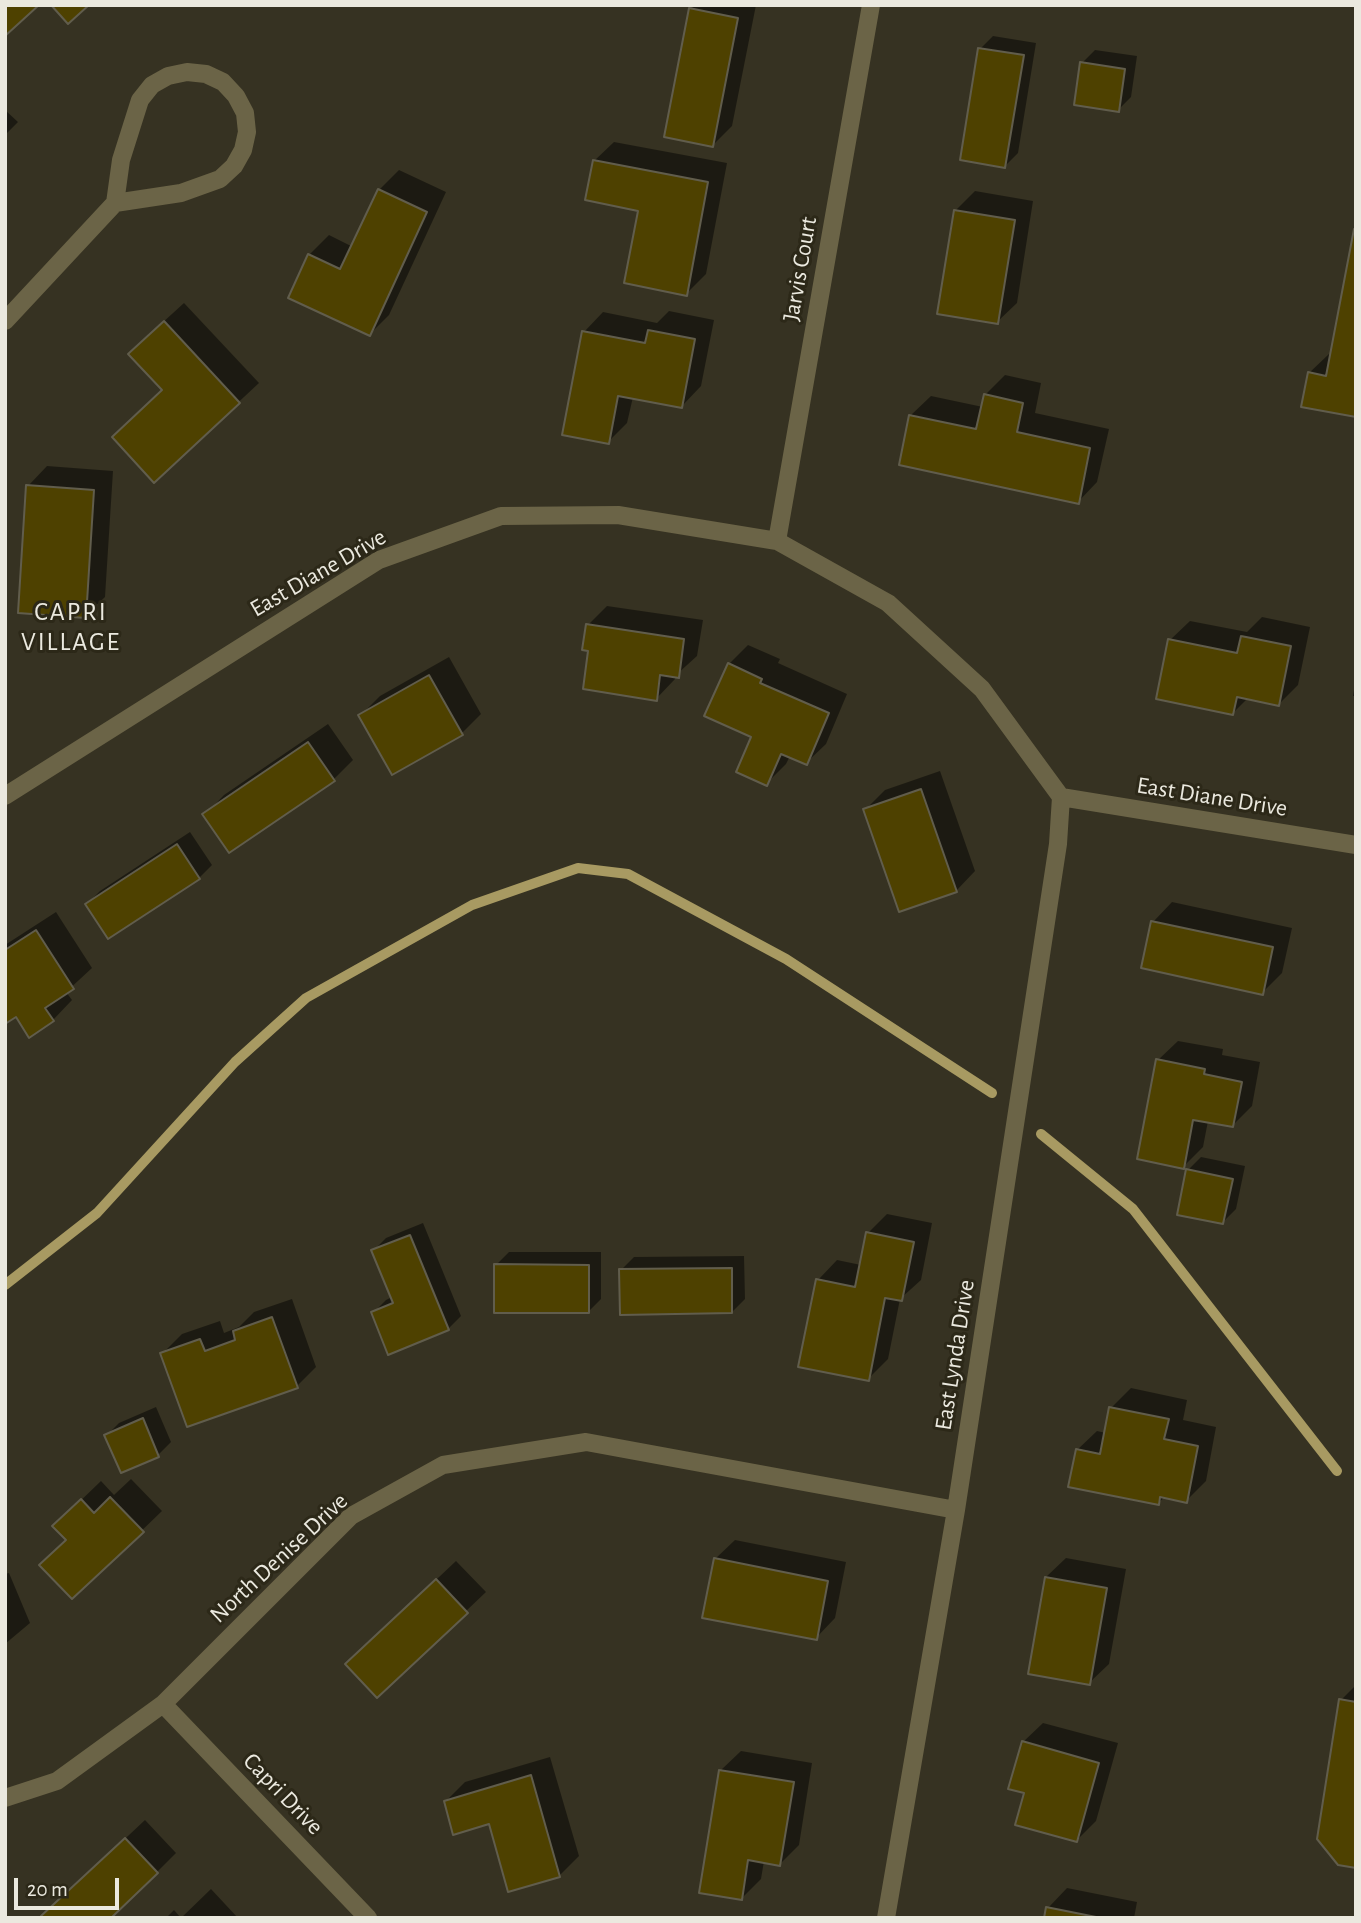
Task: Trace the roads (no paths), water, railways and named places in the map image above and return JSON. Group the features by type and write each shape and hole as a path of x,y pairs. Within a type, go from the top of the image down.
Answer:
{"street":[{"name":"Jarvis Court","path":"777,541 871,5"},
{"path":"5,321 115,203 121,160 133,118 140,100 152,85 168,76 187,72 206,74 223,82 236,96 245,113 247,132 243,150 234,166 219,179 181,193 115,203"},
{"name":"East Diane Drive","path":"5,796 379,560 501,516 618,515 777,541 888,603 982,689 1061,797 1356,845"},
{"name":"East Lynda Drive","path":"886,1918 956,1510 1058,844 1061,797"},
{"name":"North Denise Drive","path":"5,1798 57,1781 163,1704 351,1516 443,1465 586,1443 956,1510"},
{"name":"Capri Drive","path":"163,1704 368,1918"}],"waterway":[{"path":"5,1285 97,1213 235,1062 306,998 472,905 578,868 628,874 786,959 992,1093"},
{"path":"1041,1134 1133,1209 1337,1471"}],"district":[{"name":"CAPRI VILLAGE","path":"71,627"}]}
